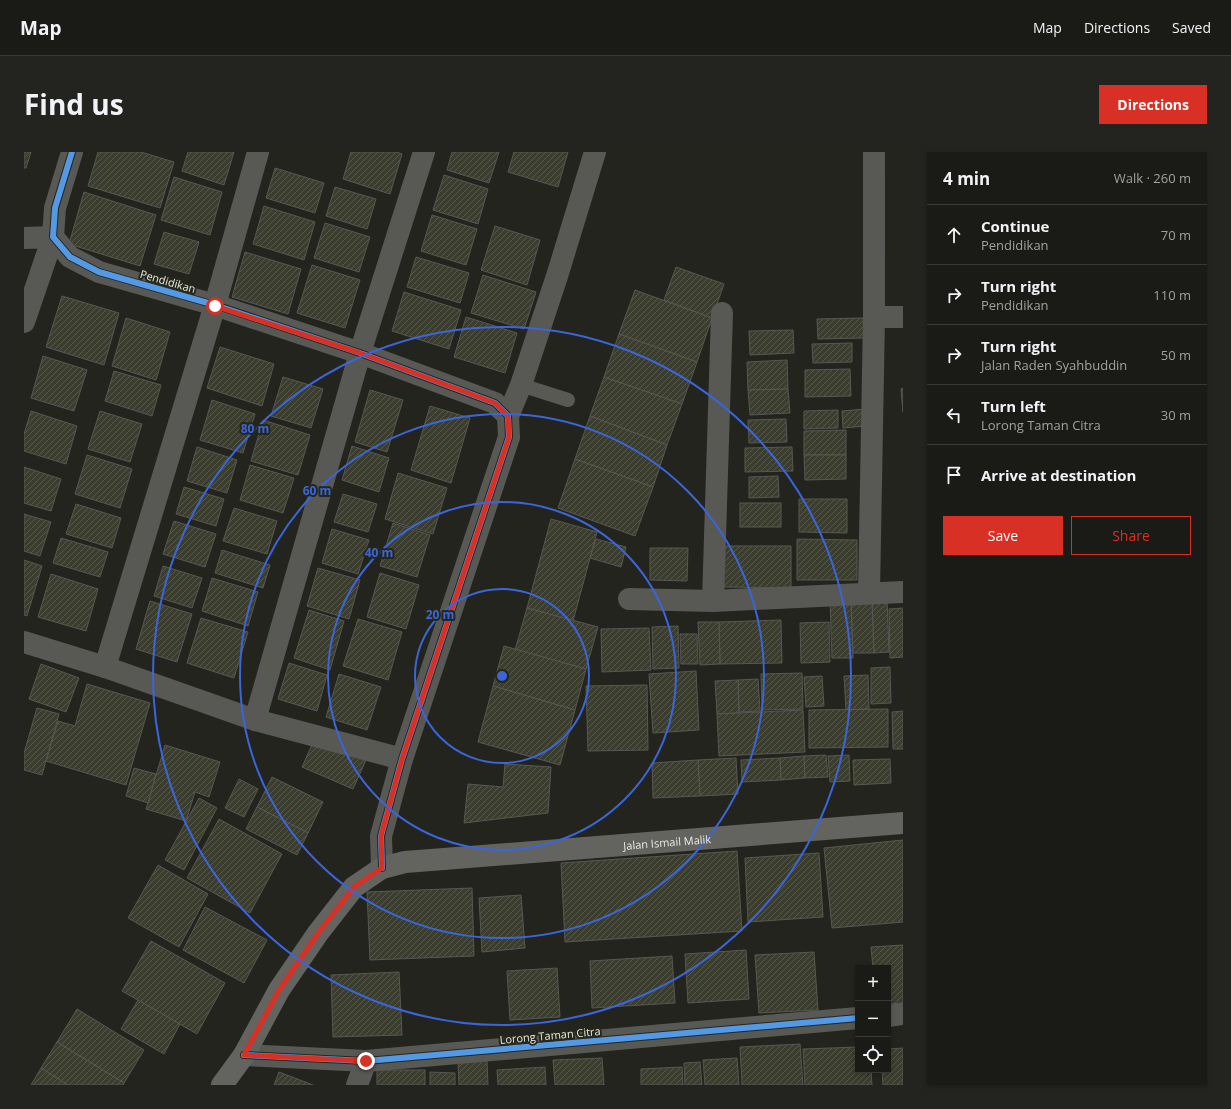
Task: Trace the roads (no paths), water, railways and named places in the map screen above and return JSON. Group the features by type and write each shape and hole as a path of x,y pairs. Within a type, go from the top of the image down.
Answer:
{"main road":[{"name":"Jalan Ismail Malik","path":"222,1085 244,1055 279,990 318,933 354,887 382,868 405,862 903,823"}],"street":[{"path":"24,322 53,237 55,208 72,152"},
{"path":"106,667 215,306 258,152"},
{"path":"255,720 360,353 424,152"},
{"path":"382,868 381,836 402,759 509,437 508,416 521,385 558,273 595,152"},
{"path":"869,593 874,317 874,152"},
{"path":"24,238 53,237"},
{"name":"Pendidikan","path":"53,237 70,257 99,272 215,306 360,353 495,403 508,416"},
{"path":"713,600 722,313"},
{"path":"874,317 903,317"},
{"path":"628,599 713,600 903,592"},
{"path":"24,642 106,667 255,720 402,759"},
{"path":"891,1016 903,1014"},
{"name":"Lorong Taman Citra","path":"244,1055 366,1061 855,1018"},
{"path":"357,1085 366,1061"}],"lane":[{"path":"521,385 568,400"}]}
